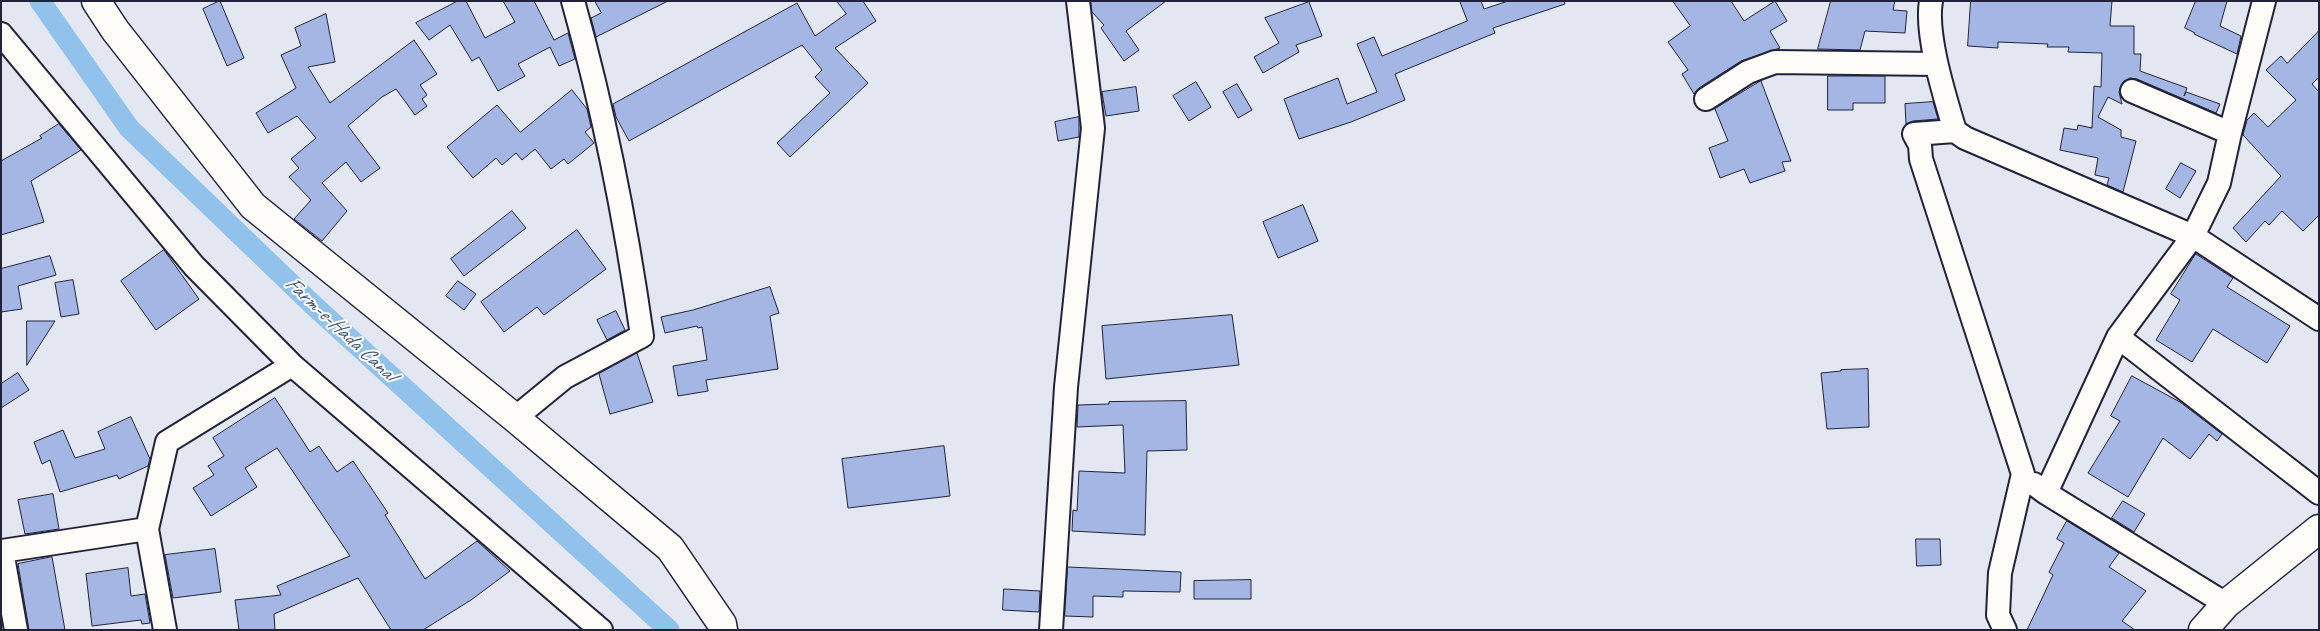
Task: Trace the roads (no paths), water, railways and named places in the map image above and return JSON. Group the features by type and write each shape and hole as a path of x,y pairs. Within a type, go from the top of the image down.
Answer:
{"street":[{"path":"96,1 115,30 253,206 515,418 670,548 722,624 723,630"},
{"path":"515,418 565,377 642,336 630,253 596,84 573,1"},
{"path":"1051,630 1066,387 1093,128 1078,1"},
{"path":"1931,1 1929,11 1936,64 1954,132"},
{"path":"2046,494 2118,336 2194,236 2220,183 2230,134 2264,1"},
{"path":"1,34 194,266 292,364 601,630"},
{"path":"1706,99 1748,72 1775,62 1936,64"},
{"path":"2132,91 2230,134"},
{"path":"2226,604 2046,494 2023,474 1924,169 1920,145 1914,134 1954,132 2194,236 2319,319"},
{"path":"2118,336 2319,493"},
{"path":"165,630 147,529 168,442 292,364"},
{"path":"2005,630 1998,615 2000,573 2023,474"},
{"path":"16,630 2,550 147,529"},
{"path":"2203,630 2226,604 2319,529"}],"waterway":[{"name":"Farm-e-Hada Canal","path":"40,1 129,128 312,304 669,630"}]}
